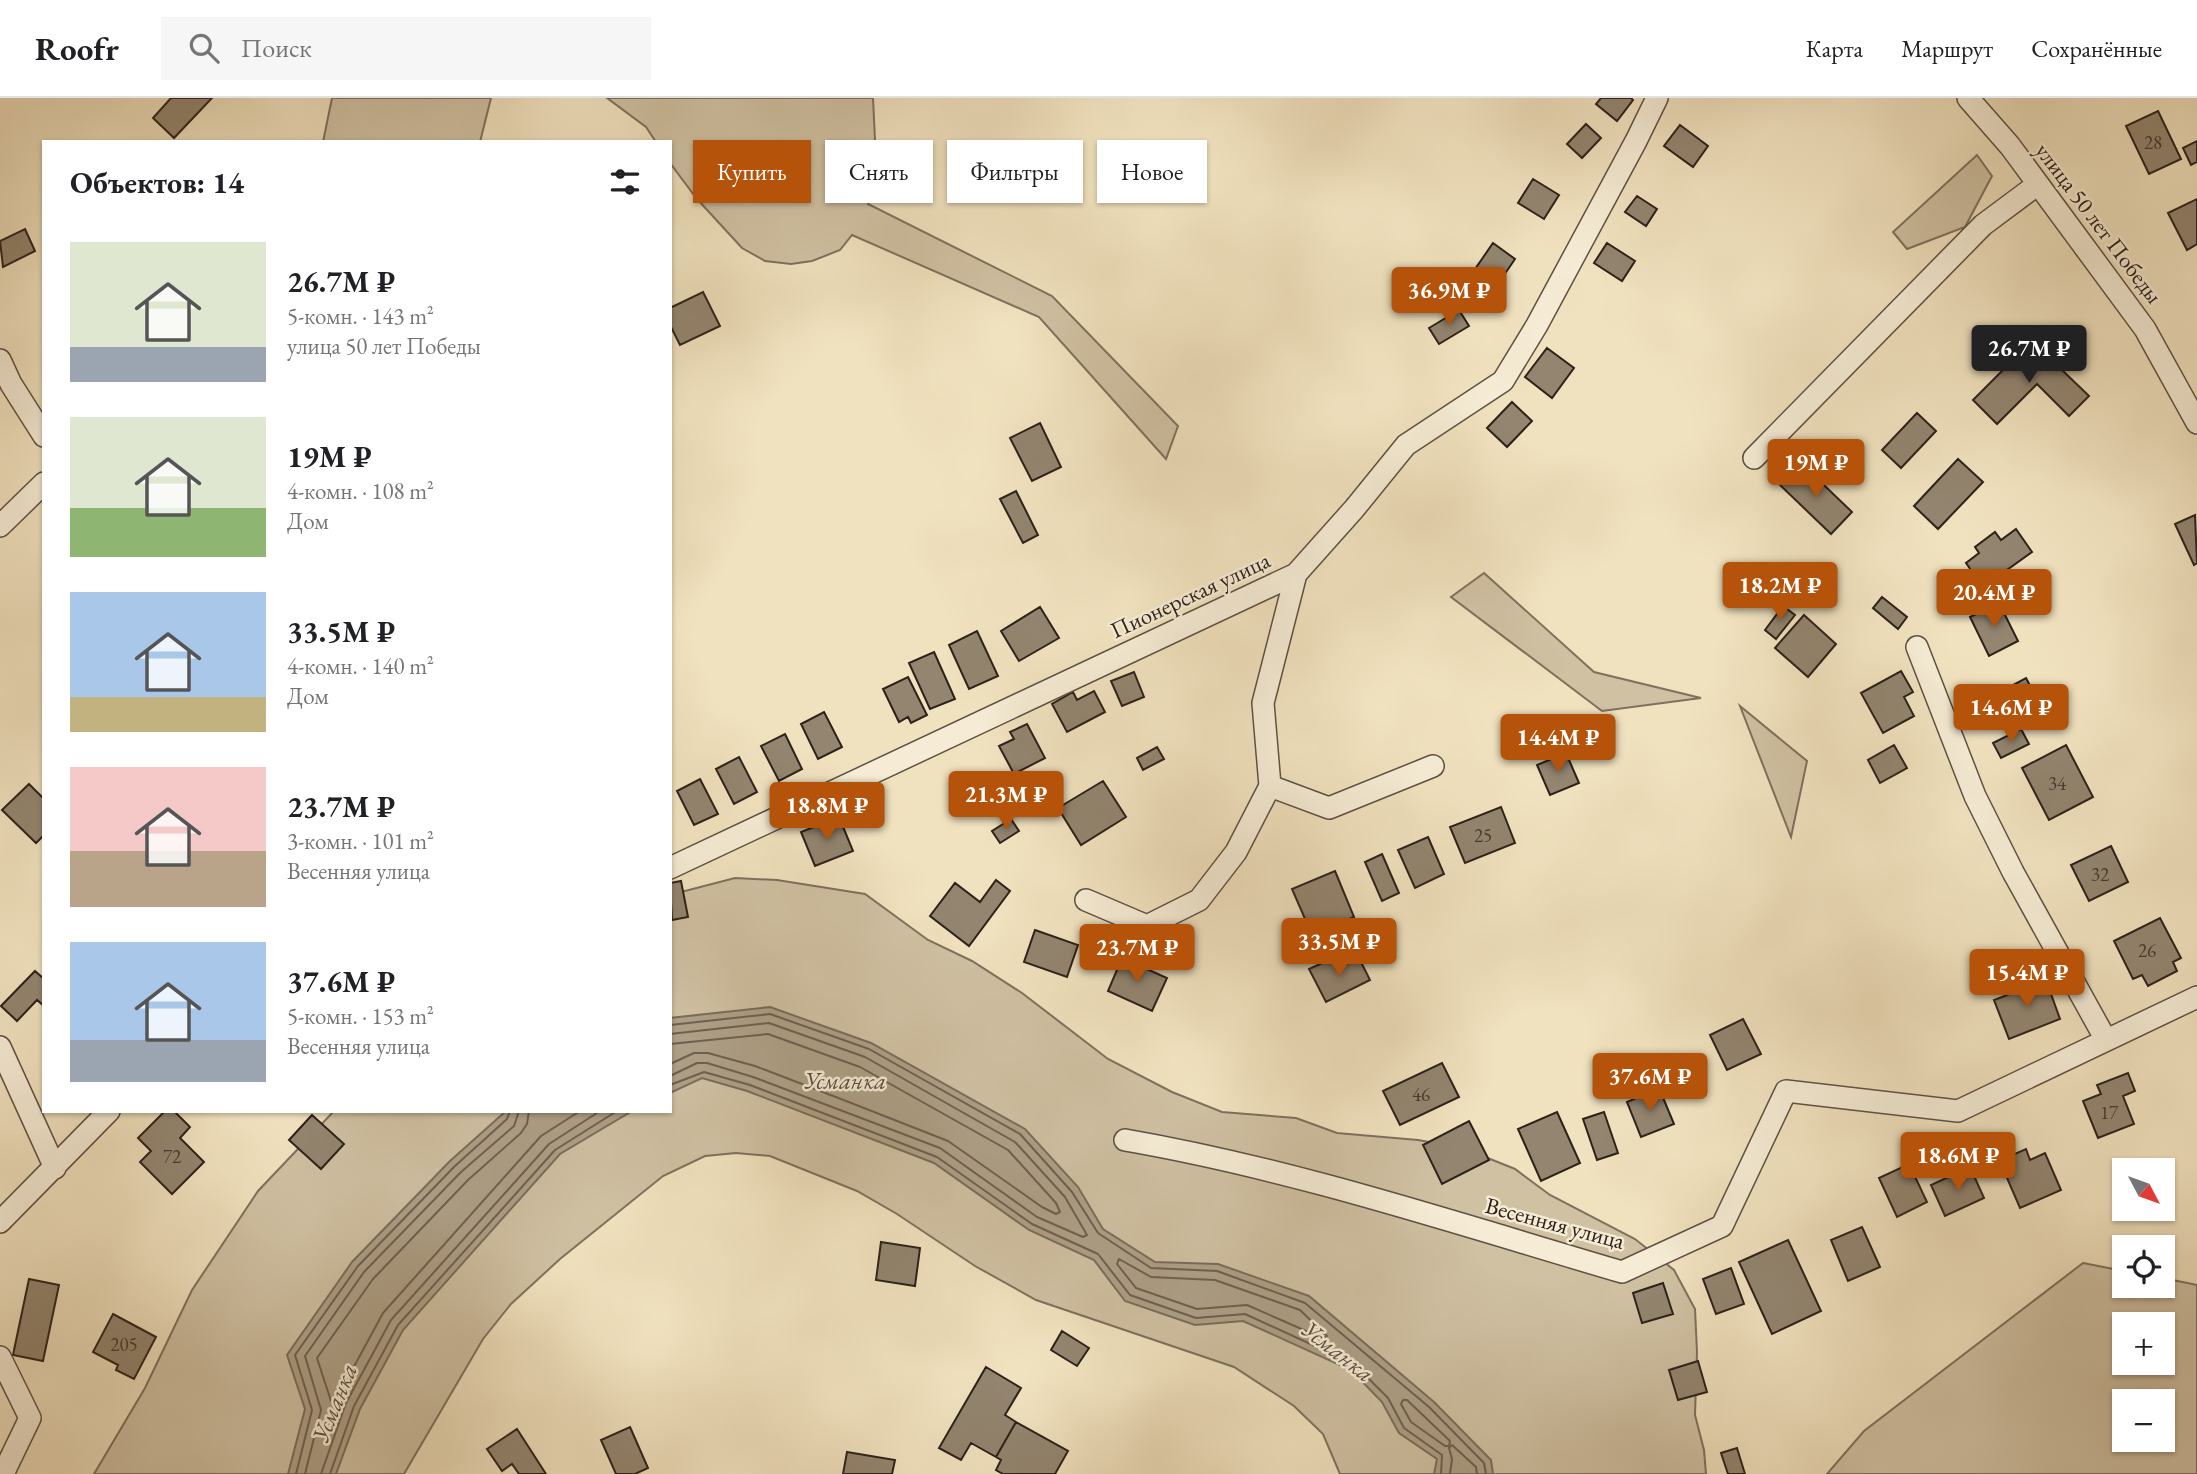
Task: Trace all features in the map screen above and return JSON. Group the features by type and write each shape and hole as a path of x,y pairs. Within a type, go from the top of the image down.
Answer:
{"street":[{"name":"Пионерская улица","path":"672,867 1296,574 1406,445 1503,381 1536,325 1657,98"},
{"name":"улица 50 лет Победы","path":"1968,98 2038,184 2145,328 2197,423"},
{"path":"1754,458 1983,225 2038,184"},
{"path":"0,360 11,384 42,433"},
{"path":"0,526 42,486"},
{"path":"1086,900 1147,926 1199,900 1236,852 1270,786 1263,703 1296,574"},
{"path":"1917,647 1975,796 2013,872 2106,1040"},
{"path":"1270,786 1329,808 1433,766"},
{"name":"Весенняя улица","path":"1125,1140 1177,1149 1277,1173 1622,1272 1723,1226 1786,1091 1958,1111 2197,997"},
{"path":"0,1047 55,1168"},
{"path":"0,1222 107,1113"},
{"path":"0,1357 30,1418 3,1474"}],"shaded area":[{"path":"332,98 491,98 480,140 323,140"},
{"path":"607,98 873,98 875,140 825,140 825,203 868,203 1052,296 1178,426 1166,459 1039,317 852,235 840,250 812,261 791,264 765,261 742,248 701,203 811,203 811,140 693,140 693,194 672,166 672,140 655,140 646,127"},
{"path":"1977,155 1992,176 1965,227 1907,249 1893,232"},
{"path":"1484,573 1594,672 1701,698 1602,711 1451,597"},
{"path":"1740,706 1807,761 1791,837"},
{"path":"735,878 777,880 865,894 928,940 972,961 1022,993 1108,1059 1172,1092 1222,1112 1296,1118 1337,1133 1418,1140 1463,1148 1515,1169 1550,1195 1635,1239 1674,1270 1695,1309 1695,1415 1704,1450 1706,1474 1340,1474 1323,1434 1294,1406 1234,1367 1036,1300 975,1266 857,1191 770,1156 736,1153 705,1156 663,1176 560,1259 511,1304 483,1339 404,1474 94,1474 145,1388 192,1290 258,1191 332,1113 672,1113 672,891 685,891"},
{"path":"2083,1263 2112,1269 2112,1298 2175,1298 2175,1280 2197,1285 2197,1474 1827,1474 1864,1431"}],"water":[{"name":"Усманка","path":"770,1007 871,1043 1025,1129 1078,1187 1103,1229 1155,1262 1218,1264 1309,1296 1434,1402 1491,1460 1493,1474 1434,1474 1437,1459 1399,1433 1382,1402 1351,1370 1243,1321 1195,1325 1125,1301 1094,1260 1029,1230 934,1163 747,1091 702,1078 672,1092 672,1018"},
{"name":"Усманка","path":"504,1113 629,1113 560,1154 403,1330 360,1409 336,1474 288,1474 305,1409 287,1355 352,1262 450,1161"}],"building":[{"path":"171,98 212,98 174,138 153,118"},
{"path":"1601,98 1633,100 1617,121 1596,104"},
{"path":"2158,111 2181,159 2149,174 2126,126"},
{"path":"1586,124 1601,138 1582,158 1567,144"},
{"path":"1680,125 1708,146 1693,167 1664,146"},
{"path":"2197,141 2197,162 2191,165 2183,148"},
{"path":"1533,179 1559,195 1544,219 1518,203"},
{"path":"1637,196 1657,209 1646,226 1625,212"},
{"path":"2197,199 2197,244 2187,250 2168,213"},
{"path":"25,229 35,251 3,267 0,241"},
{"path":"1493,243 1515,259 1487,300 1464,285"},
{"path":"1607,243 1635,261 1622,281 1594,263"},
{"path":"703,292 720,326 680,345 672,329 672,307"},
{"path":"1459,310 1469,326 1439,344 1429,328"},
{"path":"2032,341 2089,396 2069,416 2037,384 1997,424 1973,400"},
{"path":"1547,348 1574,368 1552,398 1525,377"},
{"path":"1512,402 1532,421 1507,447 1487,428"},
{"path":"1917,413 1936,431 1901,468 1882,450"},
{"path":"1040,423 1061,467 1032,481 1010,438"},
{"path":"1958,459 1983,482 1938,529 1914,506"},
{"path":"1801,463 1852,512 1831,534 1780,485"},
{"path":"1016,491 1038,535 1023,543 1000,499"},
{"path":"2195,515 2197,563 2194,565 2175,524"},
{"path":"2016,529 2032,552 1983,587 1966,563 1979,553 1975,547 1995,532 2001,540"},
{"path":"1882,597 1907,617 1898,629 1873,608"},
{"path":"1999,603 2018,641 1989,656 1970,617"},
{"path":"1783,606 1795,615 1776,639 1765,630"},
{"path":"1040,607 1059,638 1019,661 1001,631"},
{"path":"1804,615 1836,644 1808,677 1775,648"},
{"path":"977,631 998,676 969,689 949,645"},
{"path":"934,652 955,699 930,709 909,663"},
{"path":"1901,671 1913,692 1904,697 1914,716 1883,733 1861,693"},
{"path":"1134,672 1144,697 1122,706 1111,681"},
{"path":"908,677 927,715 911,723 908,717 899,722 883,689"},
{"path":"2026,678 2044,713 2007,733 1989,698"},
{"path":"1094,691 1105,712 1067,732 1052,704 1073,692 1077,700"},
{"path":"824,712 842,747 818,759 801,724"},
{"path":"1027,724 1045,758 1014,774 999,746 1014,739 1010,732"},
{"path":"2021,729 2029,744 2001,758 1993,743"},
{"path":"785,734 802,769 779,781 761,746"},
{"path":"1894,745 1907,768 1880,783 1868,760"},
{"path":"2066,745 2093,797 2049,820 2022,768"},
{"path":"1157,747 1164,759 1143,770 1137,758"},
{"path":"1566,753 1579,783 1550,795 1537,765"},
{"path":"739,757 757,792 734,804 716,769"},
{"path":"700,779 718,814 694,825 677,791"},
{"path":"1103,781 1126,817 1081,845 1058,808"},
{"path":"29,784 42,797 42,837 36,843 2,810"},
{"path":"1501,807 1515,843 1465,863 1450,827"},
{"path":"839,817 853,851 815,866 801,832"},
{"path":"1011,819 1019,831 1000,843 992,831"},
{"path":"1428,837 1444,874 1415,888 1398,850"},
{"path":"2111,846 2128,882 2089,901 2071,865"},
{"path":"1382,854 1399,893 1382,901 1365,862"},
{"path":"1335,871 1354,917 1312,935 1292,889"},
{"path":"996,880 1010,891 969,946 930,916 955,883 980,902"},
{"path":"681,881 688,917 672,920 672,883"},
{"path":"2160,918 2181,958 2173,962 2177,971 2148,986 2142,975 2133,979 2114,941"},
{"path":"1035,930 1078,945 1067,977 1024,962"},
{"path":"1122,958 1167,978 1152,1011 1108,991"},
{"path":"1359,958 1370,980 1326,1002 1309,969 1331,959 1336,969"},
{"path":"35,971 42,977 42,1004 37,1000 17,1021 1,1006"},
{"path":"2046,980 2060,1019 2009,1039 1994,1000"},
{"path":"1743,1019 1761,1054 1727,1070 1710,1035"},
{"path":"1442,1063 1459,1097 1400,1125 1383,1091"},
{"path":"2128,1073 2135,1091 2123,1096 2134,1124 2098,1138 2083,1101 2101,1094 2097,1085"},
{"path":"1659,1088 1674,1124 1641,1137 1627,1102"},
{"path":"1557,1112 1580,1163 1541,1181 1518,1129"},
{"path":"1604,1112 1618,1153 1597,1160 1583,1119"},
{"path":"163,1113 176,1113 190,1127 180,1138 204,1162 172,1194 140,1162 151,1151 138,1138"},
{"path":"312,1115 344,1144 321,1169 289,1140"},
{"path":"1469,1121 1489,1160 1442,1184 1423,1145"},
{"path":"2026,1149 2030,1160 2045,1153 2061,1190 2020,1208 2004,1171 2014,1166 2010,1156"},
{"path":"1909,1164 1927,1202 1897,1217 1879,1178"},
{"path":"1970,1167 1984,1198 1945,1216 1931,1185"},
{"path":"1862,1227 1880,1267 1848,1281 1831,1240"},
{"path":"1788,1240 1821,1311 1772,1334 1739,1262"},
{"path":"881,1242 920,1248 915,1286 876,1280"},
{"path":"1731,1268 1744,1304 1716,1314 1703,1279"},
{"path":"29,1279 59,1285 43,1361 13,1355"},
{"path":"1663,1283 1673,1314 1642,1323 1633,1293"},
{"path":"113,1314 156,1337 134,1379 116,1370 118,1365 93,1352"},
{"path":"1062,1331 1089,1348 1077,1366 1051,1350"},
{"path":"1698,1361 1707,1392 1678,1400 1669,1370"},
{"path":"986,1367 1021,1388 1005,1415 1016,1422 996,1457 971,1443 961,1460 939,1448"},
{"path":"1016,1422 1068,1451 1055,1474 1003,1474 996,1470 1001,1460 996,1457"},
{"path":"630,1427 648,1468 635,1474 616,1474 601,1440"},
{"path":"517,1429 546,1474 519,1474 512,1464 502,1471 487,1449"},
{"path":"1737,1448 1745,1474 1728,1474 1721,1453"},
{"path":"847,1452 895,1460 892,1474 843,1474"}]}
